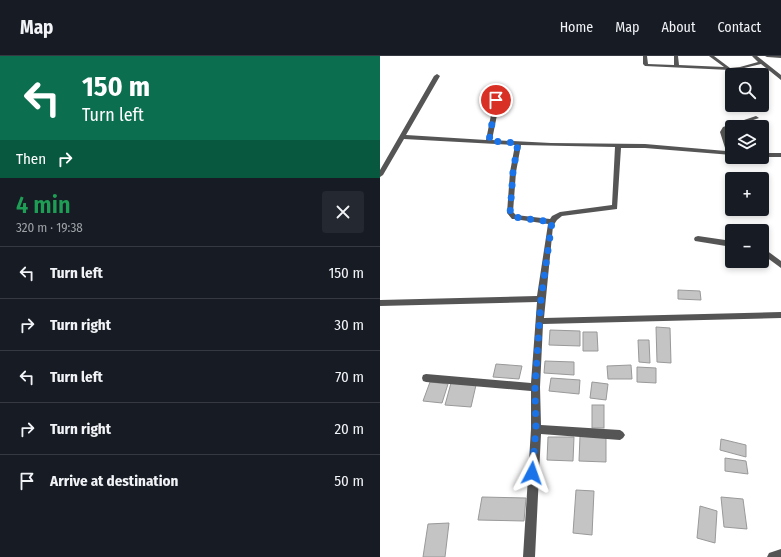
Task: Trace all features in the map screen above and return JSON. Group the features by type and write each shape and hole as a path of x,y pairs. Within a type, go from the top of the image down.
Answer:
{"street":[{"path":"645,56 646,65 677,68 725,69"},
{"path":"676,56 677,68"},
{"path":"711,56 729,68"},
{"path":"754,56 781,78"},
{"path":"767,56 781,57"},
{"path":"740,68 762,62"},
{"path":"380,175 437,76"},
{"path":"489,141 496,100"},
{"path":"750,120 756,118"},
{"path":"403,137 518,143 618,145 725,153"},
{"path":"518,143 513,172 510,214 514,217 552,222"},
{"path":"529,557 536,429 535,387 541,299 552,222 554,218 560,214 615,207 618,145"},
{"path":"769,155 781,155"},
{"path":"698,239 725,243"},
{"path":"769,256 781,265"},
{"path":"380,303 541,299"},
{"path":"540,321 781,315"},
{"path":"426,378 535,387"},
{"path":"536,429 620,435"},
{"path":"774,557 781,555"}],"building":[{"path":"678,290 700,291 701,300 678,299"},
{"path":"656,327 670,328 671,363 657,362"},
{"path":"550,330 580,331 580,346 549,345"},
{"path":"583,332 597,332 598,351 583,351"},
{"path":"638,340 649,340 650,363 639,362"},
{"path":"545,361 574,362 574,375 544,373"},
{"path":"496,364 522,366 519,379 493,377"},
{"path":"631,365 632,379 608,379 607,366"},
{"path":"637,367 656,368 656,383 637,382"},
{"path":"551,378 580,380 579,394 549,391"},
{"path":"430,382 448,384 442,403 423,401"},
{"path":"592,382 608,384 606,400 590,398"},
{"path":"451,383 476,385 471,407 445,405"},
{"path":"592,405 604,405 604,428 592,428"},
{"path":"580,436 606,438 606,462 579,461"},
{"path":"548,437 574,437 573,461 547,460"},
{"path":"721,439 746,445 746,457 720,450"},
{"path":"725,458 746,461 748,474 725,471"},
{"path":"576,490 594,491 592,535 573,533"},
{"path":"482,497 526,498 524,521 478,520"},
{"path":"721,497 743,499 747,529 724,527"},
{"path":"700,506 717,511 715,543 697,538"},
{"path":"449,523 445,557 423,557 428,524"}],"route":[{"path":"496,100 489,141 518,143 513,172 510,214 514,217 552,222 550,226 550,237 541,299 535,387 536,429 532,473"}]}
